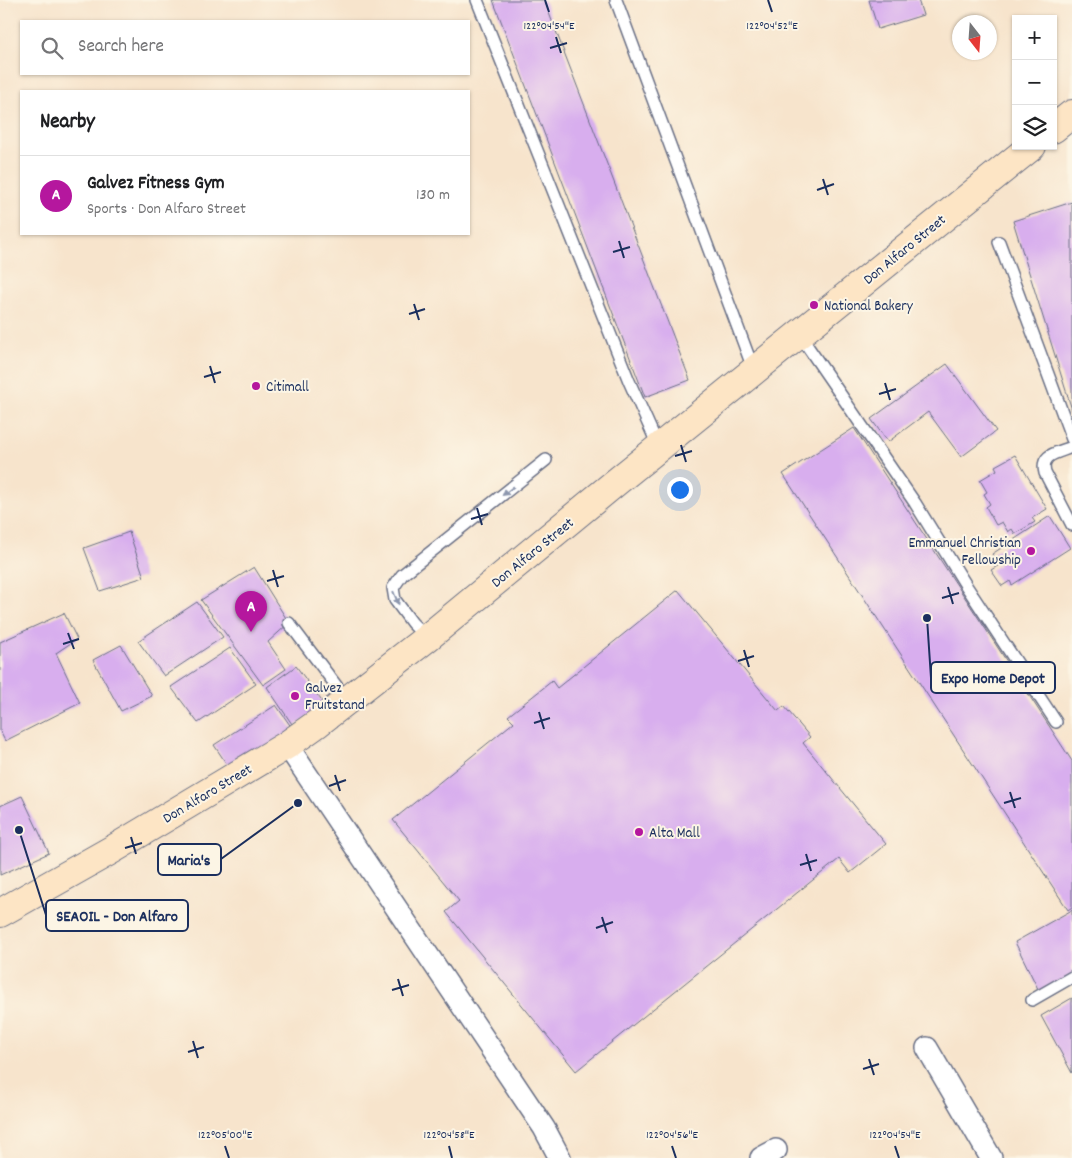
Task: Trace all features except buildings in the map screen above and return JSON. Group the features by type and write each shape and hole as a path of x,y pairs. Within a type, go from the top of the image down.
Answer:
{"main road":[{"path":"1057,126 1072,114"},
{"name":"Don Alfaro Street","path":"0,913 115,848 287,745 427,638 1027,150"}],"street":[{"path":"287,745 538,1120 560,1158"},
{"path":"927,1048 991,1158"}],"lane":[{"path":"478,0 629,381 659,448"},
{"path":"616,0 754,371"},
{"path":"999,242 1072,439"},
{"path":"799,334 915,503 967,587 1056,722"},
{"path":"1072,447 1050,455 1045,460 1043,466 1072,525"},
{"path":"427,638 412,623 395,600 392,588 402,575 546,460"},
{"path":"289,623 347,700"},
{"path":"1032,1000 1072,977"}],"place":[{"name":"National Bakery","path":"814,305"},
{"name":"Citimall","path":"256,386"},
{"name":"Emmanuel Christian Fellowship","path":"1031,551"},
{"name":"Expo Home Depot","path":"927,618"},
{"name":"Galvez Fitness Gym","path":"251,632"},
{"name":"Galvez Fruitstand","path":"295,696"},
{"name":"Maria's","path":"298,803"},
{"name":"SEAOIL - Don Alfaro","path":"19,830"},
{"name":"Alta Mall","path":"639,832"}]}
